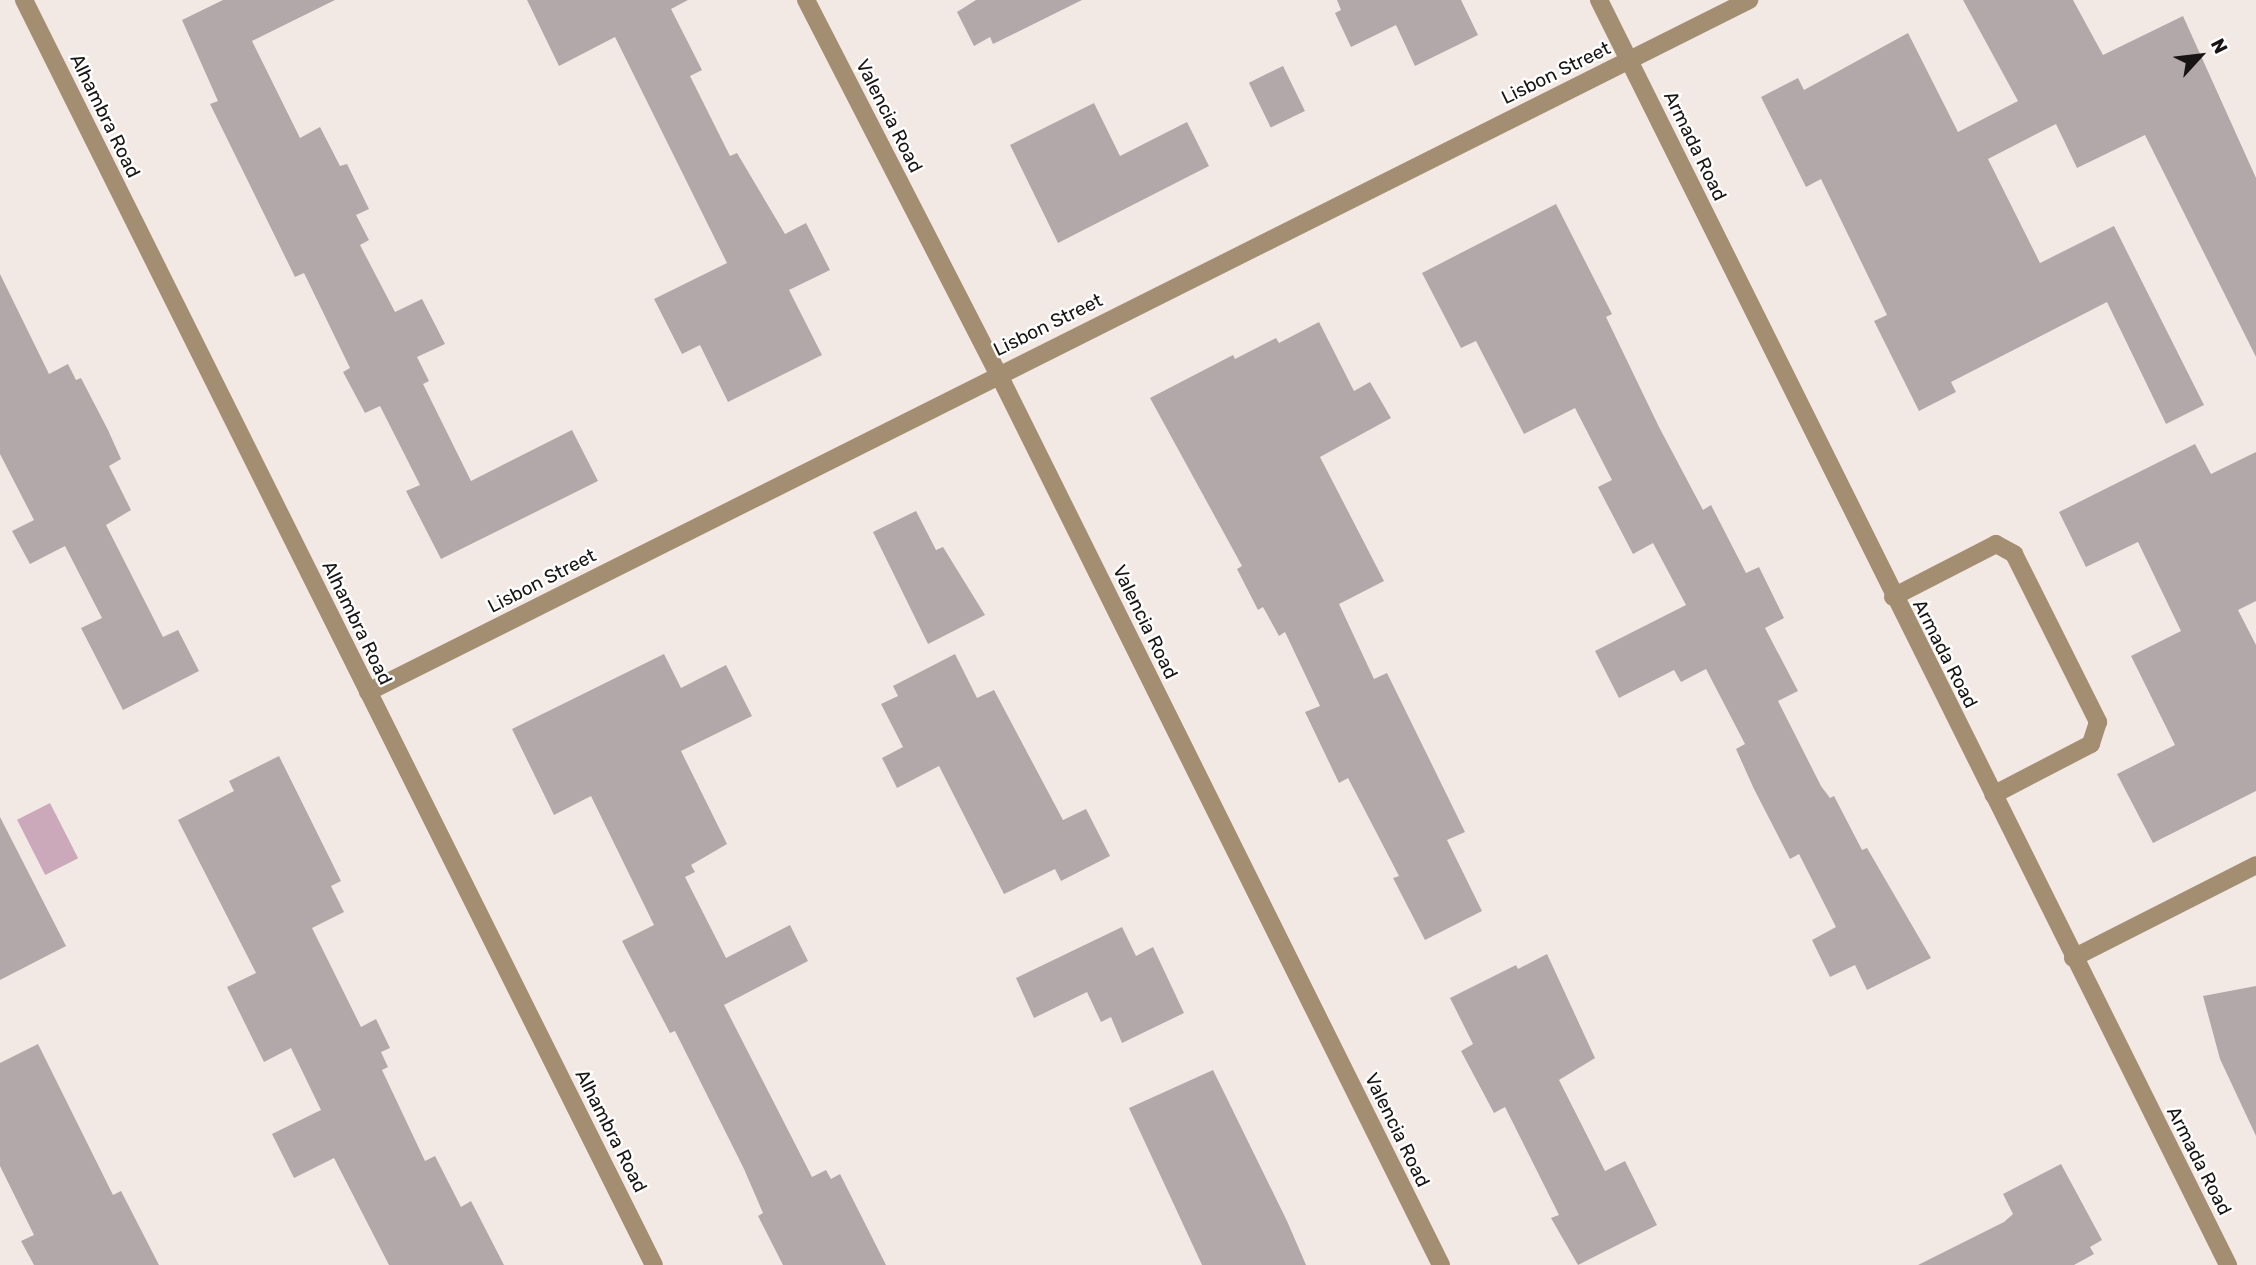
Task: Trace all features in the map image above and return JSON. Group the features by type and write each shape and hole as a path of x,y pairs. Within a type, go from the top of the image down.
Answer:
{"street":[{"name":"Alhambra Road","path":"24,0 654,1265"},
{"name":"Valencia Road","path":"806,0 998,373 1441,1265"},
{"name":"Armada Road","path":"1599,0 1893,597 2228,1265"},
{"name":"Lisbon Street","path":"368,692 998,373 1749,0"},
{"path":"1893,597 1996,544 2014,554 2098,722 2091,744 1993,795"},
{"path":"2073,958 2256,865"}],"shaded area":[{"path":"50,803 78,858 45,875 17,820"}],"building":[{"path":"223,0 335,0 252,41 300,138 320,127 340,166 347,164 369,209 356,215 369,240 360,245 395,312 422,299 445,344 417,357 429,381 423,384 471,481 572,430 598,481 441,559 406,491 420,485 380,406 365,413 343,372 350,368 304,273 295,277 210,104 218,101 182,20"},
{"path":"527,0 688,0 671,9 702,70 690,76 730,156 737,153 785,234 806,223 830,270 789,290 822,355 728,402 700,345 682,354 654,299 727,263 615,37 559,66"},
{"path":"976,0 1082,0 993,44 990,37 974,46 957,12"},
{"path":"1337,0 1461,0 1478,35 1415,66 1396,25 1351,47 1335,13 1341,10"},
{"path":"1963,0 2073,0 2103,55 2183,16 2256,178 2256,357 2145,135 2077,168 2056,124 1988,159 2040,263 2114,226 2204,405 2166,424 2107,302 1951,382 1956,392 1919,411 1874,321 1887,315 1821,179 1806,187 1761,97 1798,78 1804,90 1908,33 1958,132 2018,101"},
{"path":"1283,66 1305,111 1271,128 1249,83"},
{"path":"1094,103 1120,156 1187,122 1209,166 1058,243 1010,145"},
{"path":"1556,204 1612,314 1606,317 1703,510 1711,505 1746,573 1759,567 1784,618 1765,628 1798,691 1778,701 1821,786 1830,798 1834,796 1862,850 1867,848 1931,958 1867,990 1855,965 1830,977 1812,940 1836,927 1799,854 1790,859 1754,789 1736,749 1745,744 1706,669 1681,682 1674,670 1619,698 1595,651 1686,605 1653,543 1633,554 1598,487 1612,480 1575,408 1524,434 1476,341 1461,348 1422,273"},
{"path":"0,274 49,374 68,364 76,380 81,378 108,430 121,459 109,466 131,510 106,525 163,637 178,630 199,671 123,710 81,628 102,618 65,546 30,564 12,531 34,520 0,454"},
{"path":"1319,322 1354,391 1370,382 1391,418 1320,457 1384,581 1339,604 1374,679 1387,673 1465,832 1447,840 1482,911 1425,940 1393,878 1399,876 1348,778 1339,783 1305,712 1320,706 1285,632 1279,636 1263,607 1258,610 1237,569 1242,566 1150,398 1233,355 1235,359 1276,338 1279,343"},
{"path":"2195,444 2211,474 2256,452 2256,601 2238,610 2256,645 2256,791 2153,843 2117,774 2175,745 2131,656 2181,631 2138,542 2086,567 2059,512"},
{"path":"916,511 936,550 943,547 985,615 928,644 873,532"},
{"path":"664,654 681,688 726,665 752,716 681,751 727,844 691,865 695,872 685,877 726,958 790,925 808,961 724,1005 812,1177 826,1170 831,1179 840,1174 886,1265 783,1265 758,1216 763,1213 744,1169 675,1031 670,1033 622,941 654,925 591,796 554,815 512,729"},
{"path":"955,654 977,698 994,690 1063,820 1086,809 1110,856 1061,881 1055,869 1004,894 939,766 897,788 882,758 903,747 881,704 898,696 893,686"},
{"path":"279,756 341,881 331,886 344,912 312,928 361,1027 376,1019 390,1048 381,1052 388,1067 382,1070 425,1161 435,1156 461,1207 471,1201 504,1265 389,1265 334,1158 294,1178 272,1134 321,1110 291,1048 264,1062 227,987 256,973 178,820 234,791 229,781"},
{"path":"0,817 66,946 0,980"},
{"path":"1122,927 1136,956 1153,947 1184,1013 1122,1043 1111,1017 1101,1022 1087,992 1034,1018 1016,978"},
{"path":"1547,954 1595,1058 1559,1080 1605,1171 1625,1161 1657,1225 1578,1265 1551,1218 1559,1215 1505,1107 1494,1113 1461,1051 1473,1044 1450,998 1516,965 1518,969"},
{"path":"2256,986 2256,1136 2220,1059 2203,996"},
{"path":"38,1044 113,1195 121,1191 159,1265 34,1265 21,1241 34,1235 0,1166 0,1063"},
{"path":"1213,1070 1306,1265 1202,1265 1129,1108"},
{"path":"2061,1164 2102,1240 2090,1247 2094,1254 2074,1265 1918,1265 2004,1222 2013,1214 2003,1194"}]}
